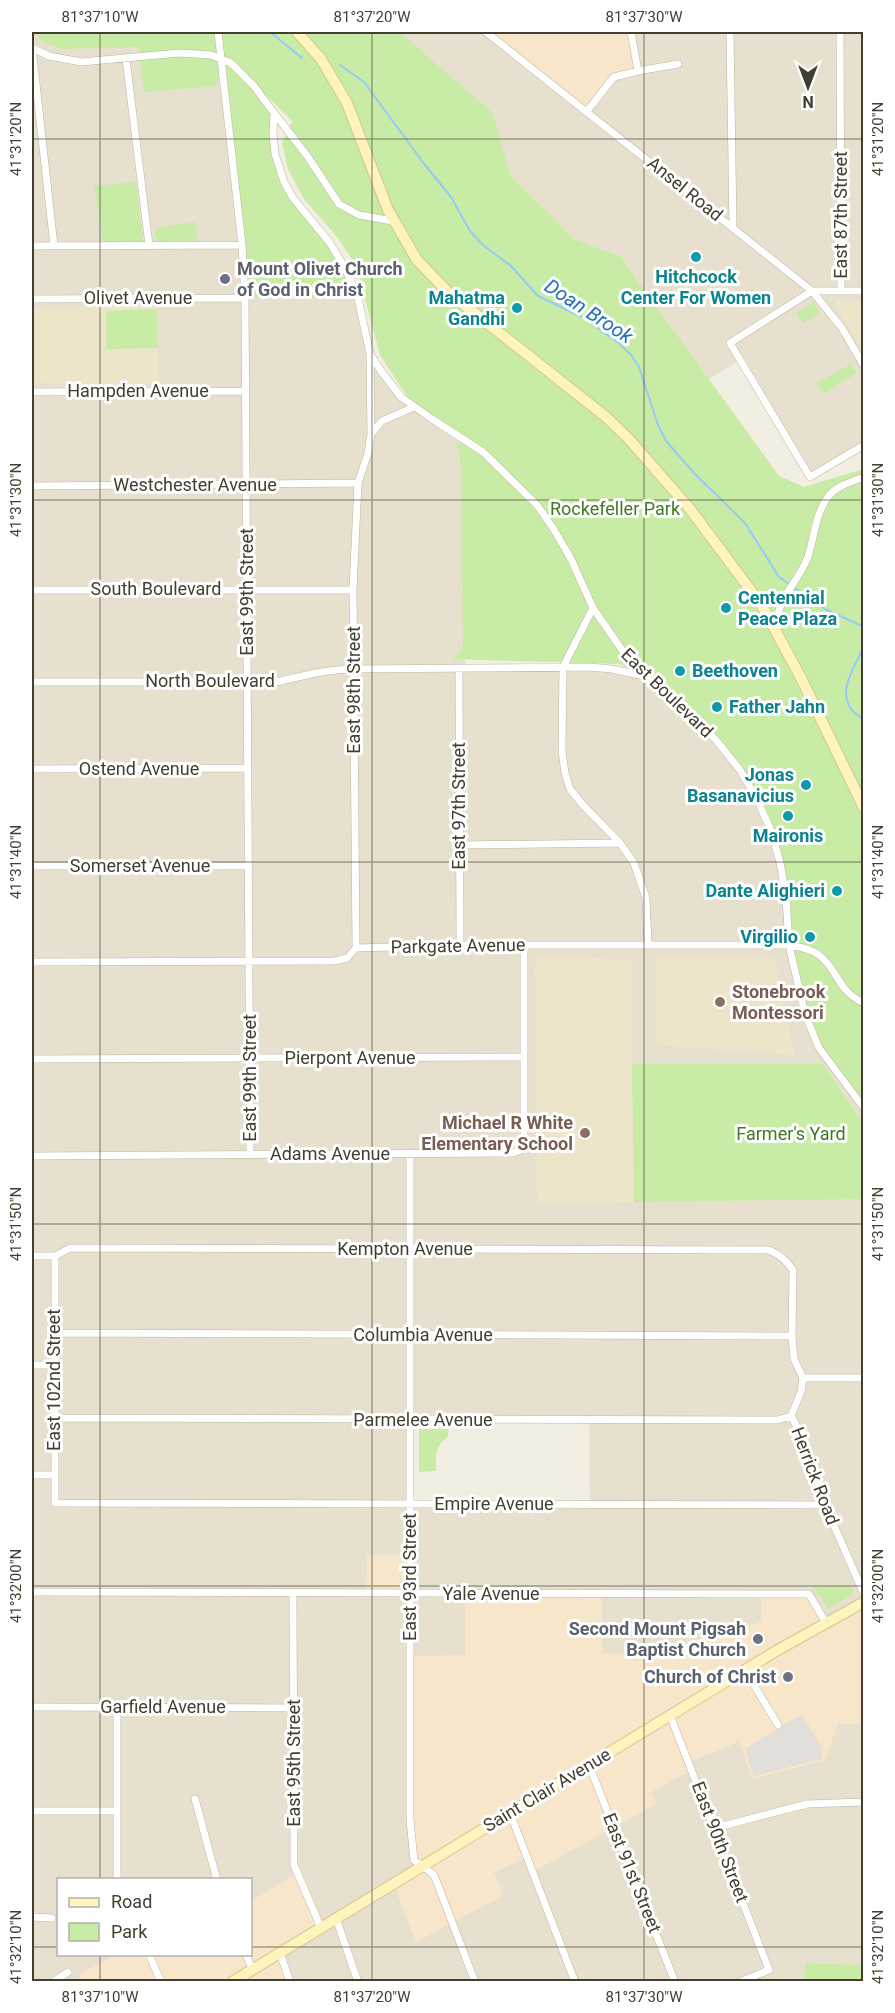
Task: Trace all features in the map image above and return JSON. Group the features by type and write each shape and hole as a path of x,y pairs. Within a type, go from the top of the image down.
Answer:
{"main road":[{"path":"297,32 330,75 347,104 393,221 414,256 448,292 606,417 628,438 690,509 756,597 777,633 864,808"},
{"name":"Saint Clair Avenue","path":"232,1982 670,1715 864,1602"}],"street":[{"name":"East 99th Street","path":"218,32 242,245 245,298 250,1154"},
{"name":"Ansel Road","path":"486,32 812,291 842,328 864,366"},
{"path":"631,32 638,70"},
{"path":"730,32 733,228"},
{"name":"East 87th Street","path":"840,32 841,291"},
{"path":"32,48 64,60 98,62 179,53 204,54 222,58 241,71 254,86 303,150 339,204 358,215 393,221"},
{"path":"32,48 54,246"},
{"path":"126,59 149,245"},
{"path":"587,111 614,77 638,70 678,64"},
{"name":"East Boulevard","path":"274,113 274,142 280,172 293,198 330,243 346,270 358,298 370,354 393,388 414,407 483,452 537,505 571,559 593,608 629,660 723,747 740,770 758,801 771,831 780,862 786,897 789,945 802,1006 811,1032 830,1065 864,1108"},
{"path":"32,246 242,245"},
{"path":"864,291 812,291 730,343 810,477 864,445"},
{"name":"Olivet Avenue","path":"32,299 245,298"},
{"name":"East 98th Street","path":"356,948 353,590 358,483 368,453 371,434 370,354"},
{"name":"Hampden Avenue","path":"32,392 245,391"},
{"path":"371,434 382,421 414,407"},
{"path":"777,633 778,615 785,594 808,559 816,519 827,498 841,486 864,477"},
{"name":"Westchester Avenue","path":"32,486 358,483"},
{"name":"South Boulevard","path":"32,590 353,590"},
{"path":"756,597 785,594"},
{"path":"593,608 563,667 562,751 565,773 570,789 620,843 634,863 642,884 646,906 648,945"},
{"name":"North Boulevard","path":"32,682 276,682 320,672 355,669 563,667 612,669 644,676"},
{"name":"East 97th Street","path":"459,668 460,945"},
{"name":"Ostend Avenue","path":"32,769 248,768"},
{"path":"460,844 620,843"},
{"name":"Somerset Avenue","path":"32,866 248,866"},
{"name":"Parkgate Avenue","path":"32,962 335,961 347,958 356,948 460,945 789,945 807,949 820,956 845,992 864,1004"},
{"path":"524,945 524,1057"},
{"name":"Pierpont Avenue","path":"32,1059 524,1057"},
{"name":"Adams Avenue","path":"32,1156 513,1154 521,1150 524,1142 524,1057"},
{"name":"East 93rd Street","path":"410,1155 410,1820 414,1860 433,1874 475,1982"},
{"name":"Kempton Avenue","path":"32,1256 55,1256 70,1248 769,1250 779,1254 793,1270 792,1335"},
{"name":"East 102nd Street","path":"55,1256 55,1503"},
{"name":"Columbia Avenue","path":"54,1333 792,1335"},
{"path":"792,1335 794,1359 803,1378 864,1378"},
{"path":"32,1365 54,1365"},
{"name":"Herrick Road","path":"803,1378 798,1401 791,1416 800,1432 825,1505 864,1594"},
{"name":"Parmelee Avenue","path":"54,1418 777,1420 791,1416"},
{"path":"32,1475 54,1475"},
{"name":"Empire Avenue","path":"55,1503 825,1505"},
{"name":"Yale Avenue","path":"32,1592 809,1594 826,1623"},
{"name":"East 95th Street","path":"293,1593 294,1865 321,1928"},
{"path":"746,1670 778,1725"},
{"name":"Garfield Avenue","path":"32,1707 294,1708"},
{"path":"117,1707 117,1878"},
{"name":"East 90th Street","path":"670,1715 769,1970 740,1982"},
{"name":"East 91st Street","path":"589,1765 675,1982"},
{"path":"195,1799 216,1878"},
{"path":"715,1828 807,1804 864,1802"},
{"path":"32,1810 116,1811"},
{"path":"510,1813 575,1982"},
{"path":"32,1917 52,1918"},
{"path":"336,1918 358,1982"},
{"path":"280,1953 290,1982"},
{"path":"150,1956 161,1982"},
{"path":"247,1956 252,1970"},
{"path":"53,1982 68,1972"}],"shaded area":[{"path":"32,32 218,32 242,245 358,298 370,354 393,388 462,437 465,667 589,667 644,676 729,755 771,831 811,1032 863,1108 863,1602 826,1623 761,1595 761,1622 662,1653 602,1654 602,1594 465,1656 411,1656 423,1867 394,1884 416,1942 503,1895 494,1872 527,1857 614,1827 656,1804 651,1792 692,1770 689,1762 740,1741 752,1779 838,1724 863,1724 863,1965 805,1963 804,1982 290,1981 280,1953 297,1873 252,1901 252,1878 57,1878 57,1956 114,1956 79,1975 83,1981 32,1982","holes":["411,1420 589,1420 590,1504 411,1504"]},
{"path":"400,32 863,32 863,445 810,477 740,360 709,379 620,256 575,241 510,175 493,113"},
{"path":"486,32 631,32 638,71 614,77 587,111"},
{"path":"864,299 863,352 835,306 836,300"},
{"path":"157,306 159,384 32,383 32,307"},
{"name":"Michael R White Elementary School","path":"535,955 631,960 634,1202 537,1203"},
{"name":"Stonebrook Montessori","path":"657,955 774,958 795,1055 656,1045"},
{"path":"367,1555 410,1555 410,1594 366,1594"},
{"path":"465,1594 602,1594 602,1654 662,1653 761,1622 761,1595 809,1594 826,1623 863,1602 863,1724 838,1724 825,1760 752,1779 740,1741 689,1761 692,1770 651,1792 656,1804 533,1872 526,1857 494,1872 503,1895 416,1942 394,1884 422,1867 414,1860 410,1656 465,1655"},
{"path":"802,1714 822,1748 822,1759 754,1776 745,1749"},
{"path":"297,1873 321,1928 280,1953 290,1981 83,1982 79,1975 114,1956 252,1956 252,1901"}],"green space":[{"name":"Rockefeller Park","path":"32,32 400,32 493,113 510,175 575,240 620,256 779,476 804,487 863,469 863,1112 827,1057 805,1012 800,997 780,862 758,801 716,740 644,676 620,664 452,659 459,654 463,645 461,471 460,456 455,441 461,445 462,438 414,407 380,355 356,265 337,237 304,199 288,169 282,143 292,121 246,76 274,113 273,134 284,182 330,243 358,298 245,298 222,69 216,86 144,92 139,47 63,49 43,42"},
{"path":"136,182 143,242 103,242 94,186"},
{"path":"195,222 198,242 157,242 155,228"},
{"path":"814,303 820,313 803,323 796,313"},
{"path":"157,309 158,348 106,349 106,311"},
{"path":"851,364 857,373 823,394 816,383"},
{"name":"Farmer's Yard","path":"632,1064 823,1064 863,1123 863,1199 634,1202"},
{"path":"419,1429 448,1429 448,1437 440,1444 437,1452 436,1471 419,1472"},
{"path":"851,1586 854,1593 828,1609 811,1587"},
{"path":"805,1963 863,1965 863,1981 804,1981"}],"waterway":[{"name":"Doan Brook","path":"270,32 302,58"},
{"name":"Doan Brook","path":"340,65 364,82 451,197 470,231 483,245 511,266 538,296 584,318 620,344 631,355 639,367 658,425 666,441 694,473 745,523 779,577 825,609 864,627"},
{"name":"Doan Brook","path":"864,647 850,675 846,695 848,704 864,719"}],"place":[{"name":"Hitchcock Center For Women","path":"696,257"},
{"name":"Mount Olivet Church of God in Christ","path":"225,279"},
{"name":"Mahatma Gandhi","path":"517,308"},
{"name":"Centennial Peace Plaza","path":"726,608"},
{"name":"Beethoven","path":"680,671"},
{"name":"Father Jahn","path":"717,707"},
{"name":"Jonas Basanavicius","path":"806,785"},
{"name":"Maironis","path":"788,816"},
{"name":"Dante Alighieri","path":"837,891"},
{"name":"Virgilio","path":"810,937"},
{"name":"Stonebrook Montessori","path":"720,1002"},
{"name":"Michael R White Elementary School","path":"585,1133"},
{"name":"Second Mount Pigsah Baptist Church","path":"758,1639"},
{"name":"Church of Christ","path":"788,1677"}]}
